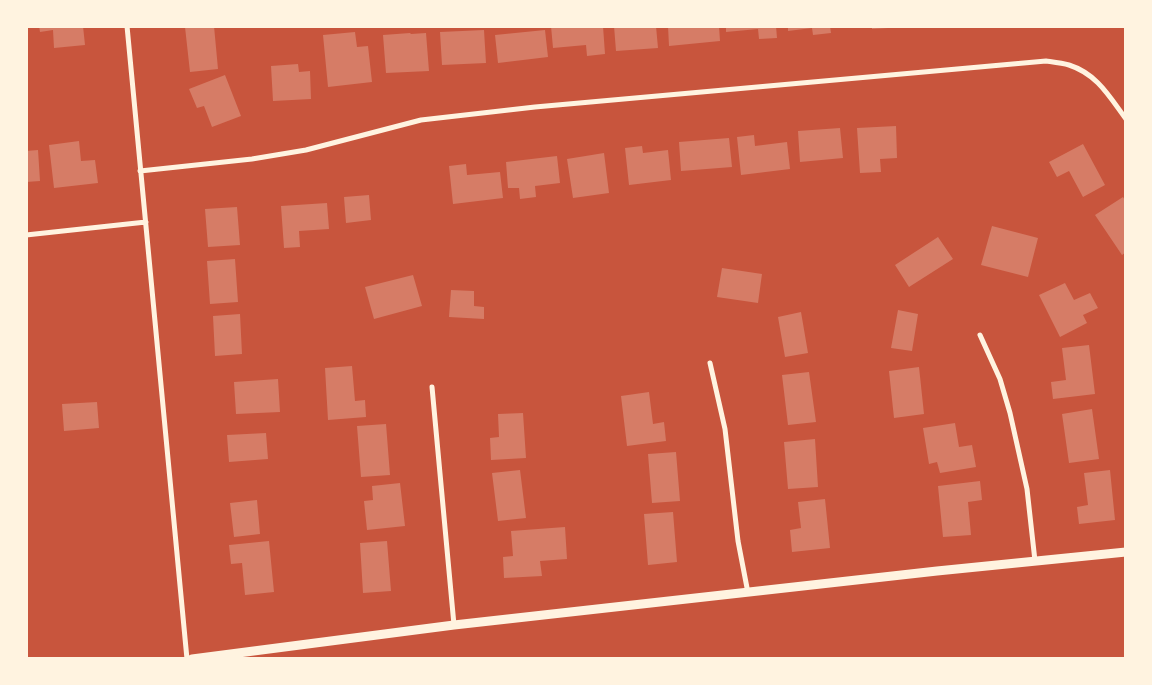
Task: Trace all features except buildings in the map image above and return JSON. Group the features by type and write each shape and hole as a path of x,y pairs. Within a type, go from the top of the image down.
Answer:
{"street":[{"path":"127,26 187,659"},
{"path":"140,172 252,159 306,150 420,120 535,107 1046,61 1069,65 1086,72 1099,82 1126,119"},
{"path":"26,235 146,222"},
{"path":"980,335 1000,379 1010,413 1027,489 1035,561"},
{"path":"710,362 724,429 738,540 748,593"},
{"path":"432,387 454,625"},
{"path":"192,659 454,625 937,570 1126,552"}]}
